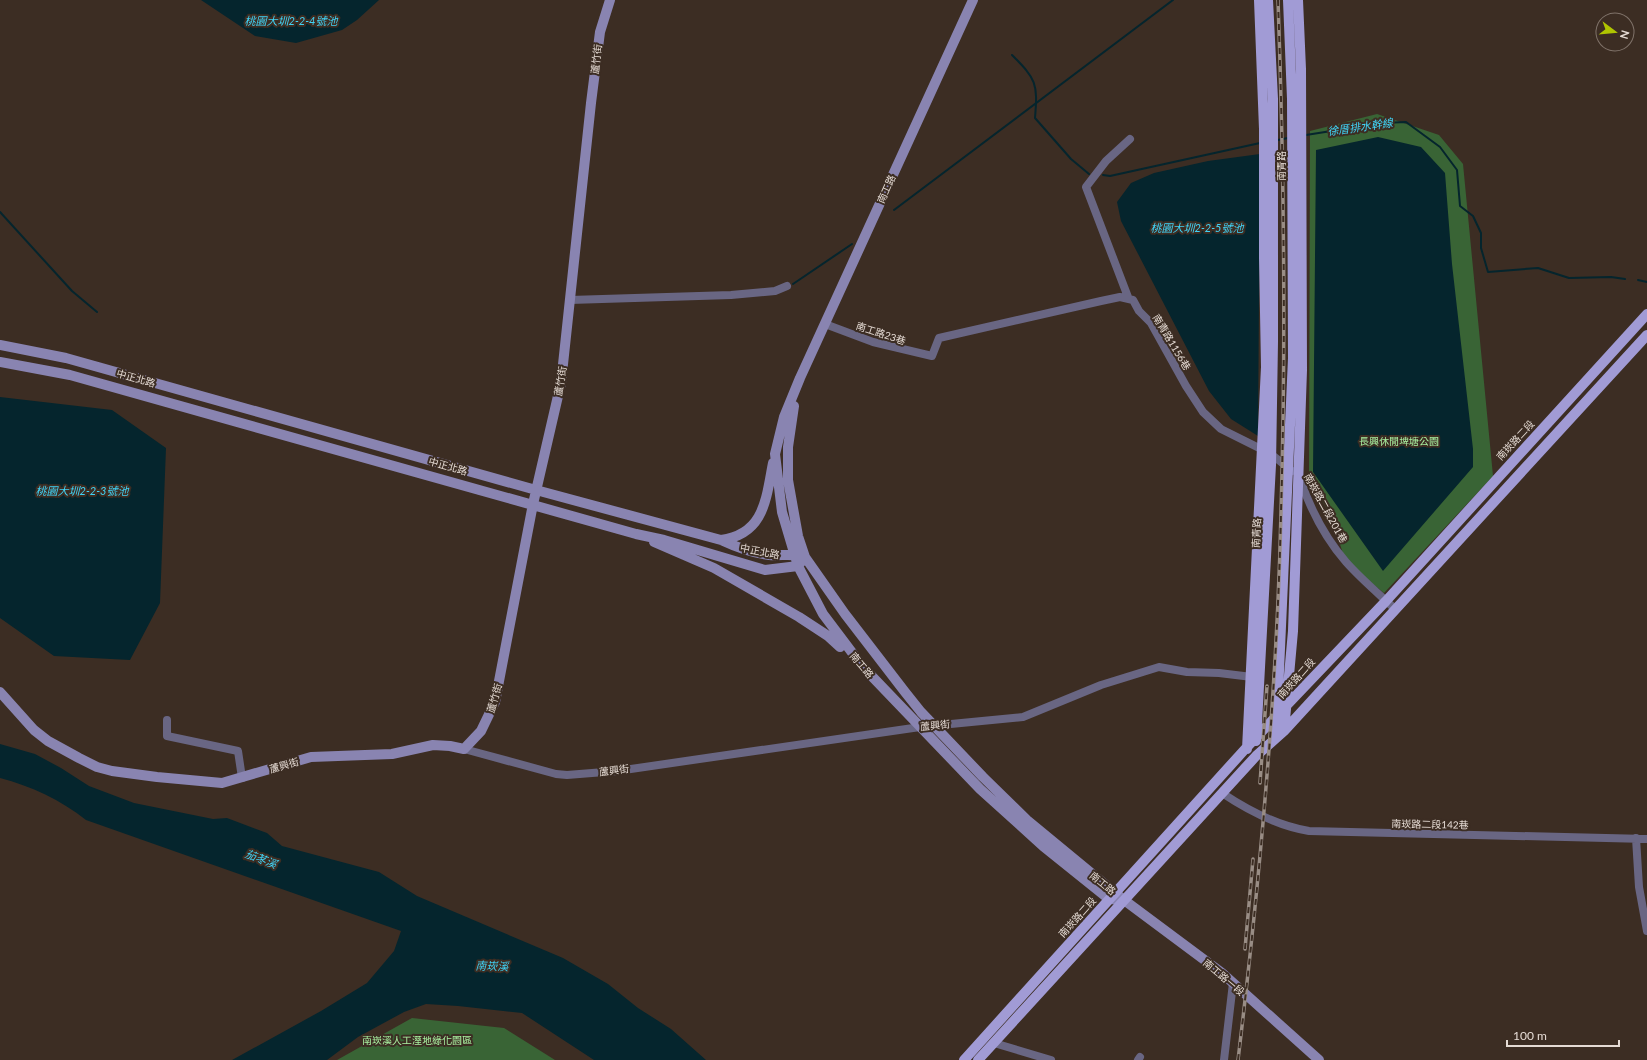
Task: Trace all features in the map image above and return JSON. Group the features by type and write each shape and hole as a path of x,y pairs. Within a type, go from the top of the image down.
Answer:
{"main road":[{"path":"1247,766 1247,747 1267,452 1263,99 1259,0"},
{"name":"南青路","path":"1256,756 1263,628 1267,452 1273,311 1273,99 1268,0"},
{"name":"南青路","path":"1276,738 1289,468 1293,332 1292,99 1288,0"},
{"path":"1284,731 1293,631 1300,478 1302,293 1301,69 1298,0"},
{"name":"南青路","path":"1263,99 1271,61"},
{"name":"南青路","path":"1264,284 1273,311"},
{"name":"南青路","path":"1293,332 1302,293"},
{"name":"南崁路二段","path":"964,1060 1247,747 1386,601 1647,314"},
{"path":"978,1060 1256,756 1284,731 1647,335"}],"street":[{"name":"蘆竹街","path":"464,749 481,731 495,702 533,504 560,383 600,32 610,0"},
{"name":"南工路","path":"973,0 800,378 784,417 775,454 782,512 798,566 823,614 863,668 980,789 1043,846 1112,896 1124,900"},
{"name":"南青路1156巷","path":"1130,139 1106,161 1086,187 1128,297 1133,300 1151,324 1186,386 1203,412 1221,429 1238,439 1267,452 1289,468"},
{"path":"570,300 731,295 775,290 787,286"},
{"name":"南工路23巷","path":"825,324 873,342 932,356 939,338 1101,301 1128,297"},
{"name":"中正北路","path":"0,345 74,360 536,490 721,540 735,546 766,555 783,556 795,554 805,557"},
{"name":"中正北路","path":"0,362 70,375 636,534 664,540 765,570 798,566"},
{"name":"南工路","path":"800,378 788,447 788,480 797,530 805,557 845,614 905,692 983,777 1027,820 1112,896"},
{"path":"721,540 733,538 744,532 759,518 765,505 775,454"},
{"name":"南崁路二段201巷","path":"1289,468 1300,478 1306,497 1334,546 1346,562 1395,609"},
{"path":"636,534 714,568 780,606 828,636 863,668"},
{"path":"798,566 805,557"},
{"name":"蘆興街","path":"0,692 34,730 43,737 96,767 112,771 157,777 222,783 312,757 392,754 433,745 464,749 556,774 567,775 617,771 935,725 1023,717 1102,685 1159,667 1187,672 1219,673 1252,677"},
{"path":"167,720 167,736 238,751 242,778"},
{"name":"南崁路二段142巷","path":"1222,793 1250,812 1292,828 1309,831 1647,839"},
{"path":"1636,838 1639,887 1647,931"},
{"name":"南工路一段","path":"1124,900 1233,983 1318,1060"},
{"path":"1224,1060 1233,983"},
{"path":"994,1043 1051,1060"}],"green space":[{"name":"長興休閒埤塘公園","path":"1377,114 1439,135 1463,164 1493,476 1384,593 1346,562 1330,515 1309,477 1310,131"},
{"name":"南崁溪人工溼地綠化園區","path":"412,1018 504,1028 555,1060 337,1060"}],"water":[{"name":"桃園大圳2-2-4號池","path":"201,0 379,0 357,20 342,30 296,43 255,36"},
{"name":"長興休閒埤塘公園","path":"1378,137 1421,147 1445,173 1452,264 1473,449 1473,467 1383,571 1313,472 1316,150"},
{"name":"桃園大圳2-2-5號池","path":"1260,154 1258,436 1231,419 1209,391 1121,221 1117,202 1131,183 1154,173 1208,161"},
{"name":"桃園大圳2-2-3號池","path":"0,397 112,410 166,448 160,603 130,660 54,656 0,618"},
{"path":"0,744 35,754 61,768 89,786 134,803 213,819 227,818 267,833 282,846 379,872 417,896 563,958 608,984 638,1008 671,1029 706,1060 594,1060 522,1013 426,1004 404,1012 358,1037 327,1060 232,1060 321,1011 367,983 394,951 401,931 86,820 45,794 0,778"}],"waterway":[{"name":"徐厝排水幹線","path":"894,210 1173,0"},
{"name":"徐厝排水幹線","path":"1012,55 1031,76 1034,82 1036,97 1035,118 1071,159 1089,174"},
{"name":"徐厝排水幹線","path":"1306,135 1382,123 1406,122 1440,147 1457,170 1460,206 1473,216 1481,233 1481,248 1488,272 1538,268 1569,278 1611,277 1625,279"},
{"name":"徐厝排水幹線","path":"1278,140 1288,138"},
{"name":"徐厝排水幹線","path":"1103,175 1110,176 1260,143"},
{"path":"0,212 72,291 97,312"},
{"path":"793,284 852,244"},
{"name":"徐厝排水幹線","path":"1638,280 1647,282"}],"railway":[{"path":"1238,1060 1266,786 1276,649 1279,581 1283,448 1284,320 1282,128 1278,0"},
{"path":"1260,783 1267,686"},
{"path":"1245,949 1253,859"}],"water label":[{"name":"茄苳溪","path":"261,859"},
{"name":"南崁溪","path":"492,966"}]}
